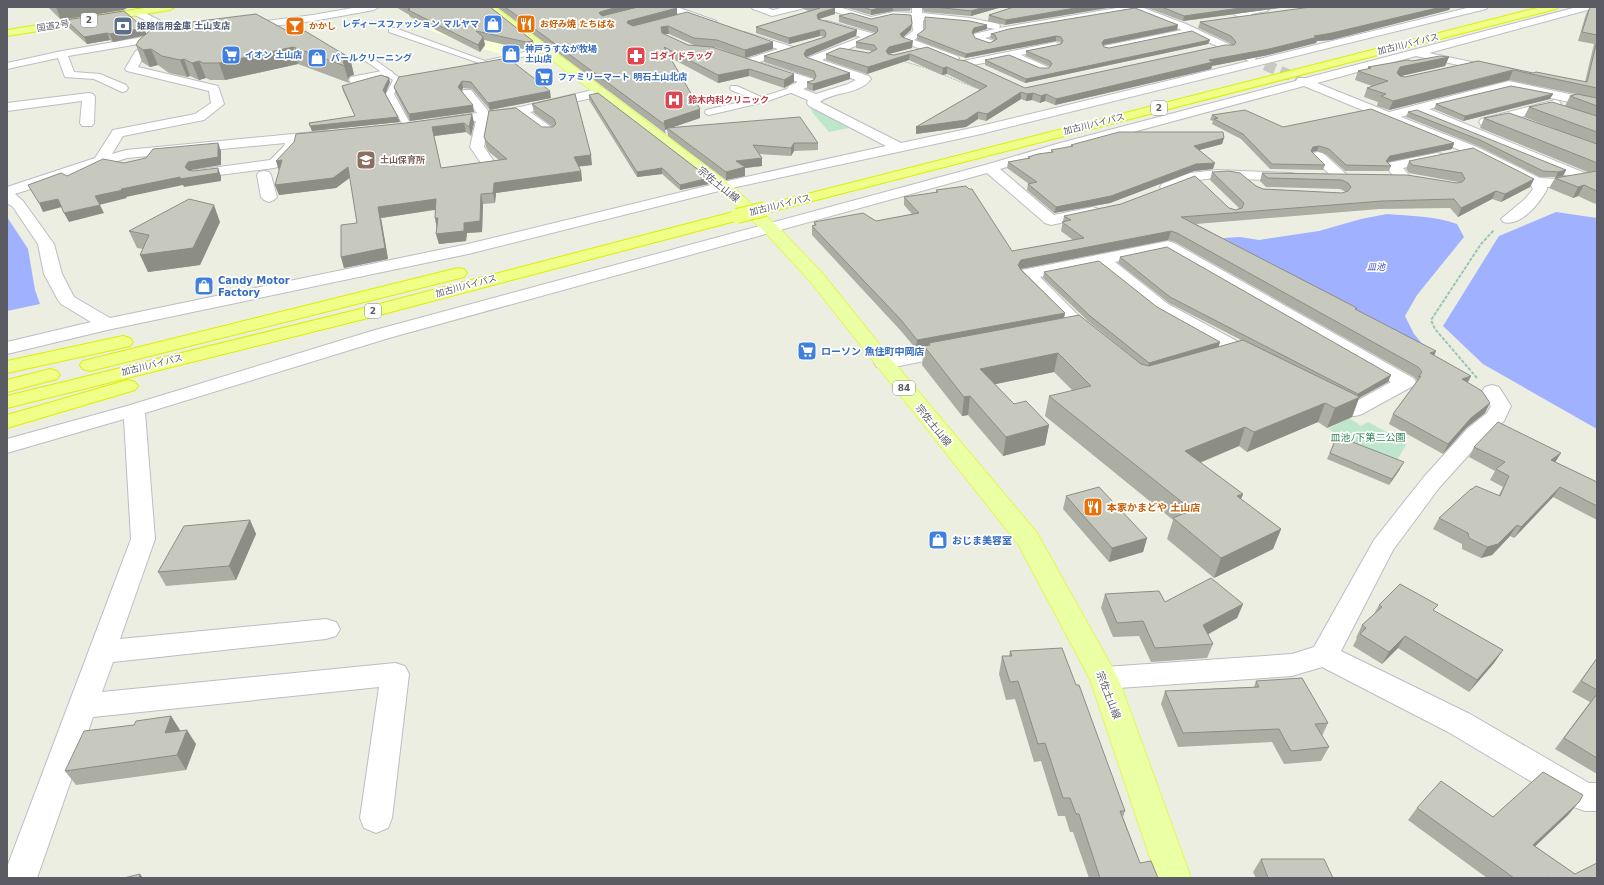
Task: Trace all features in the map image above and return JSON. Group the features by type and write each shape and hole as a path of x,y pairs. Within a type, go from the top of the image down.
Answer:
{"highway":[{"name":"国道2号","path":"7,34 170,7"},
{"name":"加古川バイパス","path":"874,169 1520,7"},
{"name":"加古川バイパス","path":"7,386 729,202 761,208 1553,7"},
{"name":"加古川バイパス","path":"7,402 361,314 729,202"},
{"path":"7,422 213,361 361,314"},
{"path":"7,367 135,339 281,317"}],"main road":[{"name":"宗佐土山線","path":"489,7 600,92 729,202 761,208 884,364 1028,539 1104,678 1174,878"}],"street":[{"path":"231,29 313,18 374,7"},
{"path":"668,7 721,27"},
{"path":"756,7 772,13 798,7"},
{"path":"1261,7 1266,9 1237,14 1277,13"},
{"path":"7,348 107,324 468,249 729,202 900,148 1139,91 1262,64 1482,7"},
{"path":"7,446 134,410 382,334 761,208 990,168 1302,81 1417,53 1588,7"},
{"path":"832,8 873,24 892,11 920,19 970,21 1008,29"},
{"path":"990,43 979,39 978,36 1008,29 1133,8 1166,20 1189,24 1225,46 1262,64"},
{"path":"942,9 953,11 959,10"},
{"path":"1434,10 1449,15"},
{"path":"270,11 279,22"},
{"path":"100,161 118,133 199,117 218,104 214,89 131,69 139,54 169,29 137,12"},
{"path":"793,89 815,98 852,87 865,79 811,60 871,36 823,22 850,14"},
{"path":"970,21 990,15"},
{"path":"920,19 918,33 906,40 963,63 1011,55 1041,48 1058,50"},
{"path":"1108,48 1189,24"},
{"path":"735,32 793,48 745,61 809,82 793,89"},
{"path":"7,66 62,54 180,35"},
{"path":"1209,49 1225,46"},
{"path":"893,57 927,49"},
{"path":"838,50 861,54"},
{"path":"1417,53 1510,73"},
{"path":"62,54 69,75 96,76 122,88"},
{"path":"1011,55 1044,69"},
{"path":"968,63 982,70"},
{"path":"1445,72 1474,65"},
{"path":"355,80 387,72"},
{"path":"1302,81 1472,150 1537,182 1590,180"},
{"path":"1124,85 1139,91"},
{"path":"1388,116 1508,85 1597,104"},
{"path":"1463,127 1549,106 1571,98 1584,89"},
{"path":"395,129 520,111 600,92"},
{"path":"467,93 486,116"},
{"path":"7,106 88,97 86,123"},
{"path":"1073,97 1088,104"},
{"path":"815,98 813,103 900,148"},
{"path":"1549,106 1563,111"},
{"path":"1417,109 1590,180"},
{"path":"520,111 549,132"},
{"path":"486,116 481,123 477,147 486,160"},
{"path":"1507,117 1528,125"},
{"path":"7,192 100,161 126,154 337,134"},
{"path":"192,188 264,175 291,147 292,138"},
{"path":"1388,178 1411,179 1393,166 1472,150"},
{"path":"274,164 198,167 286,152"},
{"path":"1318,156 1342,178"},
{"path":"990,168 1051,220 1107,210"},
{"path":"1151,194 1201,182 1217,174 1304,177"},
{"path":"264,175 269,197"},
{"path":"1242,176 1256,188"},
{"path":"1319,177 1358,178"},
{"path":"1509,218 1528,205 1537,196 1540,189 1537,182"},
{"path":"7,196 18,204 46,244 53,274 67,300 107,324"},
{"path":"1042,333 1086,330 1026,274 1168,246 1406,382 1356,410 1314,389"},
{"path":"1101,259 1162,308 1246,354 1217,357"},
{"path":"884,364 967,348"},
{"path":"1104,678 1292,665 1324,655 1383,546 1431,483 1476,434 1496,416 1501,406 1492,391"},
{"path":"20,878 143,539 134,410"},
{"path":"102,652 326,629"},
{"path":"1324,655 1459,723 1585,797 1597,797"},
{"path":"83,706 395,674 376,818"}],"lane":[{"path":"676,19 690,15"},
{"path":"392,30 485,63 545,49"},
{"path":"367,58 397,79 390,94 408,127"},
{"path":"710,112 722,107 762,100 793,89"},
{"path":"727,95 738,90 762,100"}],"path":[{"path":"893,57 980,89"},
{"path":"1492,391 1473,375 1435,330 1431,320 1481,244 1492,232 1509,218"}],"shaded area":[{"path":"399,8 521,42 531,50 504,58 498,55 501,54 471,46 432,31 429,29 433,28 410,17"}],"green space":[{"path":"811,105 849,128 829,132 812,112"},
{"name":"皿池ﾉ下第二公園","path":"1349,418 1361,426 1368,422 1407,443 1396,462 1363,448 1328,429"}],"water":[{"path":"1556,212 1597,218 1597,429 1483,364 1443,326 1499,236"},
{"name":"皿池","path":"1387,214 1448,221 1457,224 1464,237 1417,295 1405,316 1414,334 1428,351 1223,238 1240,237 1259,240 1319,231 1361,219"},
{"path":"7,217 28,249 35,290 40,304 7,311"}],"building":[{"path":"406,7 490,7 533,41 526,42 476,31 483,37 478,45 408,10 410,9"},
{"path":"505,7 617,7 600,12 599,13 602,16 638,7 674,7 677,8 628,21 627,23 633,26 687,12 773,42 745,50 717,40 694,38 668,26 661,27 662,33 688,45 712,47 794,74 784,80 749,69 718,75 664,47 700,109 664,121 665,125"},
{"path":"816,7 835,8 819,13 817,15 818,19 857,30 806,50 804,54 806,57 850,73 813,84 807,82 814,80 816,76 814,71 764,56 825,37 826,33 824,30 789,38 756,27 820,8"},
{"path":"863,7 883,7 871,10"},
{"path":"935,7 984,7 971,11"},
{"path":"1014,7 1081,7 1006,20 989,15"},
{"path":"1162,7 1247,7 1184,16"},
{"path":"1311,7 1441,7 1314,36 1318,37 1269,49 1209,60 1213,62 1056,99 1046,94 1041,96 1033,93 1027,94 1021,92 987,114 978,112 966,120 916,127 987,86 947,67 943,68 910,54 868,67 826,54 840,48 869,53 877,49 874,45 856,42 876,33 878,31 877,27 839,16 851,13 871,19 893,14 911,15 912,24 900,34 902,37 913,41 889,47 886,51 888,54 894,55 927,47 959,60 966,61 1025,88 1225,45 1234,45 1236,42 1231,36 1200,22"},
{"path":"1590,7 1597,7 1597,35 1582,32"},
{"path":"1135,8 1178,25 1104,40 1102,43 1104,47 1109,48 1192,31 1210,40 1026,79 985,60 1009,55 1040,68 1049,68 1052,64 1050,61 1026,51 1061,44 1063,41 1061,37 1056,36 966,54 917,35 925,29 925,17 970,21 987,25 974,28 972,32 975,38 990,43 997,39 995,35 991,34 1009,29"},
{"path":"124,11 144,28 84,37 66,20"},
{"path":"256,14 293,34 305,31 350,58 345,59 343,62 345,66 293,47 219,63 203,63 199,61 192,63 184,59 180,60 162,56 151,49 143,50 136,45 139,40 153,28"},
{"path":"1597,41 1597,88 1513,70 1393,101 1381,96 1386,94 1367,88 1388,81 1358,71 1371,68 1368,67 1440,56 1449,57 1400,67 1397,73 1400,76 1405,77 1478,61 1533,73 1536,72 1587,82"},
{"path":"508,58 550,91 488,103 471,82 462,81 458,87 473,105 409,114 394,87 399,77"},
{"path":"381,75 389,78 383,90 398,117 310,126 309,123 355,116 342,86"},
{"path":"1511,86 1553,94 1465,116 1436,104"},
{"path":"598,93 709,178 680,185 662,168 637,172 589,95"},
{"path":"575,94 591,155 574,157 581,171 494,183 493,193 481,194 480,221 464,223 464,231 436,234 438,218 435,218 436,199 378,207 385,248 341,257 341,225 357,223 348,167 333,178 275,185 282,160 276,161 294,142 296,134 406,123 472,114 469,127 464,123 432,127 441,168 507,159 487,142 484,137 489,111 516,108 542,127 553,127 556,124 554,119 532,104"},
{"path":"1577,94 1597,98 1597,106 1570,96"},
{"path":"1552,102 1597,116 1597,132 1529,107"},
{"path":"1371,109 1454,143 1390,156 1386,161 1391,166 1346,165 1329,149 1319,146 1313,147 1311,151 1325,165 1272,164 1243,134 1214,119 1218,118 1212,115 1245,110 1283,127"},
{"path":"1417,110 1566,170 1558,172 1543,171 1480,140 1408,112"},
{"path":"1509,113 1597,144 1597,164 1484,118"},
{"path":"800,117 818,143 794,143 791,148 753,145 762,158 736,161 745,167 726,172 667,128"},
{"path":"1119,132 1223,132 1224,138 1194,146 1215,163 1196,164 1111,196 1056,207 1028,184 1037,182 1008,162 1030,158 1028,157 1038,154 1053,152 1051,150 1073,146 1071,145"},
{"path":"218,143 218,157 188,162 185,167 188,170 193,171 218,168 218,173 180,179 180,177 121,189 123,190 95,196 100,205 64,213 58,199 39,203 28,185 61,173 67,176 103,159 124,163 146,158 153,149"},
{"path":"1473,148 1534,179 1505,194 1496,191 1461,208 1454,199 1382,201 1181,217 1357,308 1355,309 1436,351 1430,353 1471,376 1462,379 1482,391 1490,403 1471,418 1448,444 1393,414 1421,376 1418,377 1422,372 1418,367 1177,233 1171,231 1021,260 1018,265 1021,270 1065,313 917,340 902,321 812,226 816,225 814,222 863,213 876,221 919,213 904,197 938,192 936,190 966,186 969,189 972,189 1012,251 1084,238 1062,222 1071,220 1064,216 1121,204 1195,176 1229,208 1236,210 1242,208 1244,203 1212,172 1229,171 1240,173 1256,186 1263,189 1342,193 1348,191 1351,187 1348,183 1342,180 1268,178 1262,173 1407,175 1457,183 1462,182 1465,179 1462,173 1412,165 1409,161"},
{"path":"1597,171 1597,191 1584,185 1578,187 1555,178"},
{"path":"189,199 214,205 193,248 140,255 149,235 129,231"},
{"path":"1167,247 1391,375 1358,394 1170,297 1120,257"},
{"path":"1099,261 1157,307 1220,342 1149,363 1089,315 1044,272"},
{"path":"1079,315 1141,364 1149,366 1243,340 1360,397 1335,408 1325,403 1254,432 1245,427 1185,451 1243,494 1237,496 1281,529 1221,558 1173,518 1192,510 1049,396 1091,386 1058,353 980,369 1014,404 1026,401 1049,425 1006,437 970,396 964,397 924,346 930,345 929,343"},
{"path":"1498,422 1561,453 1551,460 1597,482 1597,506 1560,487 1521,527 1517,525 1498,544 1487,547 1469,538 1468,533 1439,518 1476,486 1500,496 1509,476 1496,469 1505,462 1474,447"},
{"path":"1337,436 1404,462 1392,479 1330,453"},
{"path":"1099,487 1147,538 1112,548 1066,496"},
{"path":"250,520 229,566 158,572 184,526"},
{"path":"1211,578 1243,604 1203,625 1213,644 1155,648 1143,621 1117,623 1105,594 1159,591 1165,602"},
{"path":"1400,584 1438,605 1433,610 1503,650 1477,680 1405,636 1389,652 1360,634 1366,628 1362,625 1382,607 1379,605"},
{"path":"1062,648 1076,685 1079,685 1125,811 1120,811 1140,863 1151,861 1158,878 1100,878 1079,814 1076,814 1070,798 1063,798 1045,743 1038,744 1018,681 1010,682 1002,656 1012,656 1010,651"},
{"path":"1597,658 1597,690 1581,681"},
{"path":"1302,678 1328,723 1315,724 1329,747 1291,751 1279,729 1183,733 1165,691 1259,687 1256,681"},
{"path":"1597,694 1597,758 1564,738"},
{"path":"171,716 165,733 187,730 177,755 65,771 84,731 134,725 136,721"},
{"path":"1543,772 1583,795 1579,802 1533,845 1575,874 1597,863 1597,878 1514,878 1417,808 1441,781 1493,817"},
{"path":"1261,859 1324,859 1333,878 1268,878"},
{"path":"140,874 139,878 124,878"}],"tunnel":[{"path":"1265,65 1299,79"}],"place":[{"name":"レディースファッション マルヤマ","path":"493,24"},
{"name":"お好み焼 たちばな","path":"526,24"},
{"name":"姫路信用金庫 土山支店","path":"123,26"},
{"name":"かかし","path":"295,26"},
{"name":"神戸うすなが牧場 土山店","path":"511,54"},
{"name":"イオン 土山店","path":"231,55"},
{"name":"ゴダイドラッグ","path":"636,56"},
{"name":"パールクリーニング","path":"317,58"},
{"name":"ファミリーマート 明石土山北店","path":"544,77"},
{"name":"鈴木内科クリニック","path":"674,100"},
{"name":"土山保育所","path":"366,160"},
{"name":"Candy Motor Factory","path":"204,286"},
{"name":"ローソン 魚住町中岡店","path":"807,351"},
{"name":"本家かまどや 土山店","path":"1093,507"},
{"name":"おじま美容室","path":"938,540"}]}
